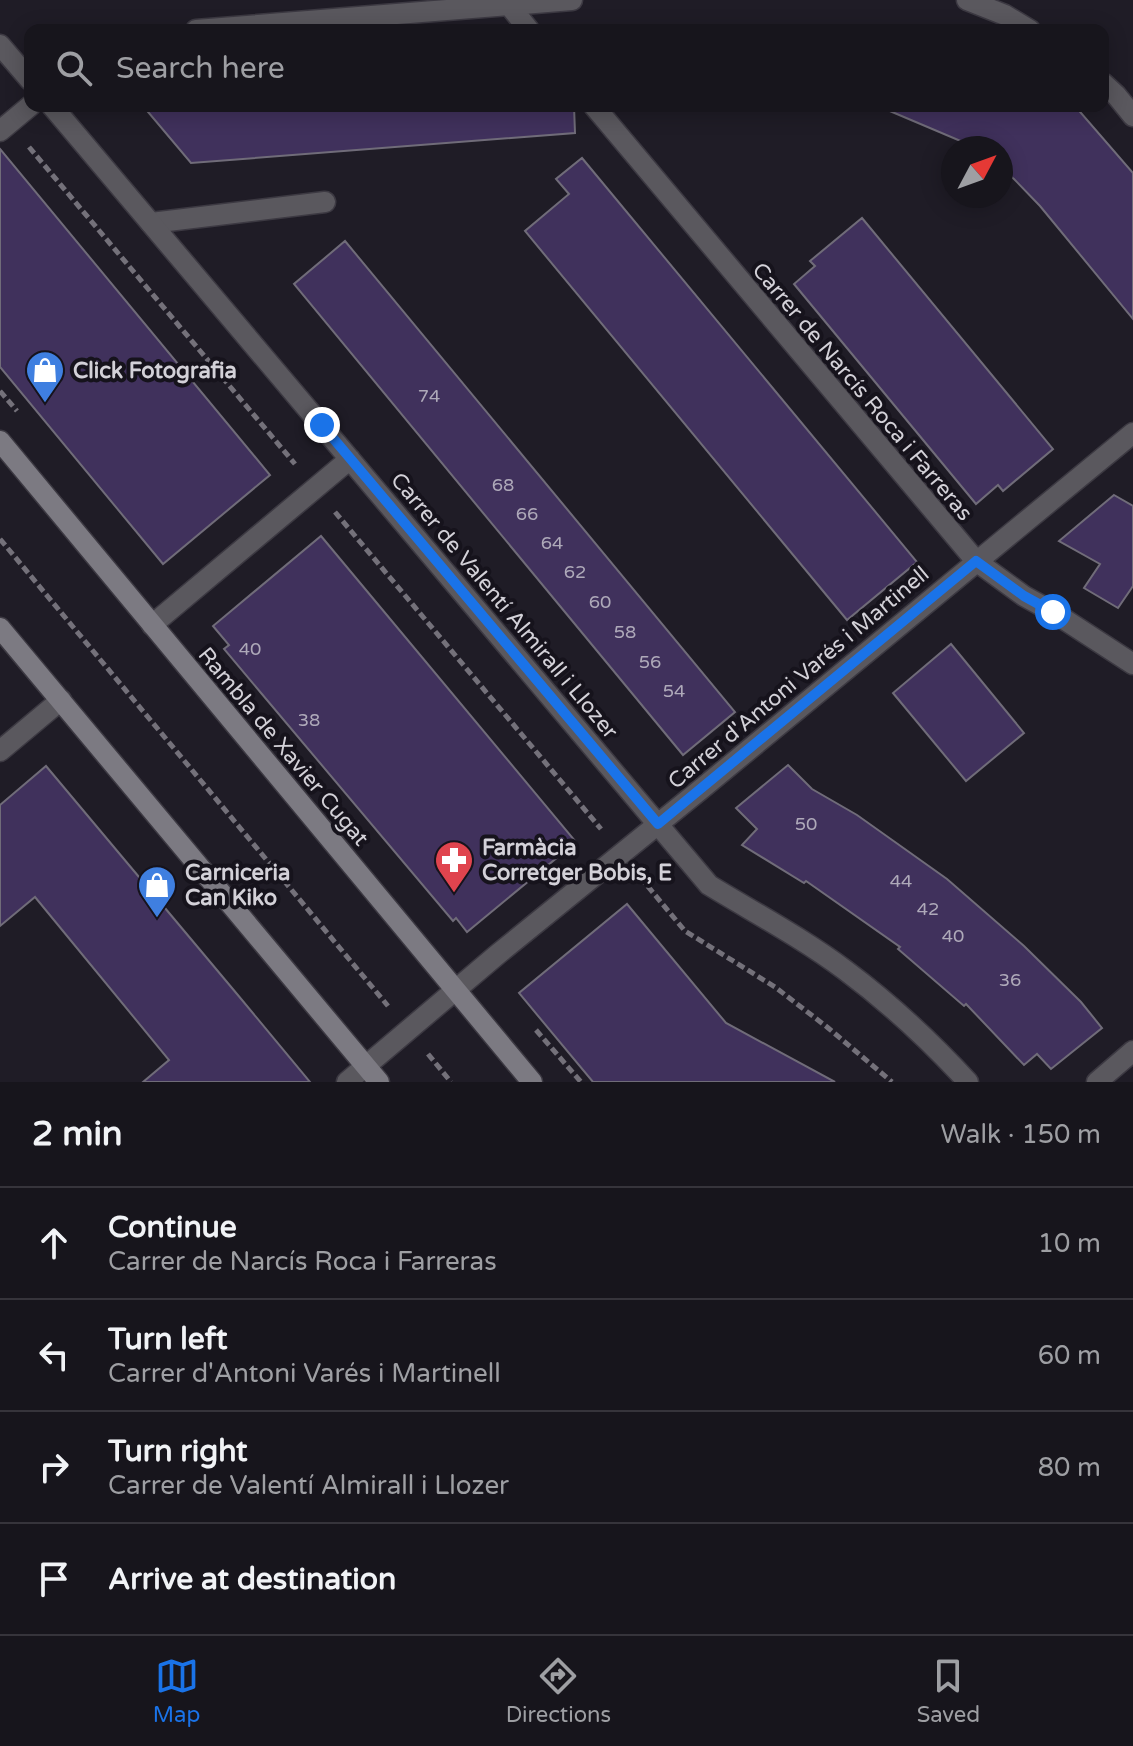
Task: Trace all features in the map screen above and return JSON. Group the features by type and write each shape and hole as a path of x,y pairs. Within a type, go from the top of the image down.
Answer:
{"main road":[{"name":"Rambla de Xavier Cugat","path":"0,441 532,1082"},
{"path":"0,628 373,1074"}],"street":[{"path":"263,24 507,2 572,0"},
{"path":"967,0 1020,24"},
{"path":"507,2 524,24"},
{"path":"0,45 24,73"},
{"path":"1109,89 1133,116"},
{"path":"5,127 24,111"},
{"name":"Carrer de Valentí Almirall i Llozer","path":"57,112 709,885 755,911 846,971 943,1054 968,1082"},
{"name":"Carrer de Narcís Roca i Farreras","path":"599,112 976,561 1024,596 1133,664"},
{"path":"151,223 325,202"},
{"name":"Carrer d'Antoni Varés i Martinell","path":"347,1082 373,1074 409,1031 498,954 1133,433"},
{"path":"152,625 350,459"},
{"path":"0,751 61,700"},
{"path":"1097,1082 1133,1051"}],"path":[{"path":"5,127 316,489 685,931 775,987 892,1082"},
{"path":"0,539 451,1082"}],"building":[{"path":"148,112 574,112 575,133 191,163"},
{"path":"892,112 1080,112 1133,173 1133,319 1040,206 1014,179 1013,136 949,136"},
{"path":"0,149 270,475 163,564 0,367"},
{"path":"582,158 917,562 847,620 525,231 569,194 556,179"},
{"path":"862,218 1053,449 1003,491 998,485 976,504 794,284 815,266 810,261"},
{"path":"345,241 735,712 683,755 294,284"},
{"path":"1114,495 1133,506 1133,586 1118,608 1084,588 1100,564 1059,541"},
{"path":"321,536 576,842 467,932 456,918 453,921 224,649 229,645 213,626"},
{"path":"951,644 1024,733 966,781 893,693"},
{"path":"788,765 812,789 857,815 947,879 1024,946 1081,1002 1102,1028 1051,1069 1037,1054 1024,1065 966,1004 964,1006 898,949 900,947 806,881 804,883 742,845 757,829 736,808"},
{"path":"46,766 310,1082 143,1082 169,1060 35,897 0,926 0,805"},
{"path":"627,904 726,1023 835,1082 593,1082 519,993"}],"place":[{"name":"Click Fotografia","path":"45,404"},
{"name":"Farmàcia Corretger Bobis, E","path":"454,894"},
{"name":"Carniceria Can Kiko","path":"157,919"}],"route":[{"path":"322,425 658,824 976,561 1024,596 1053,612"}]}
